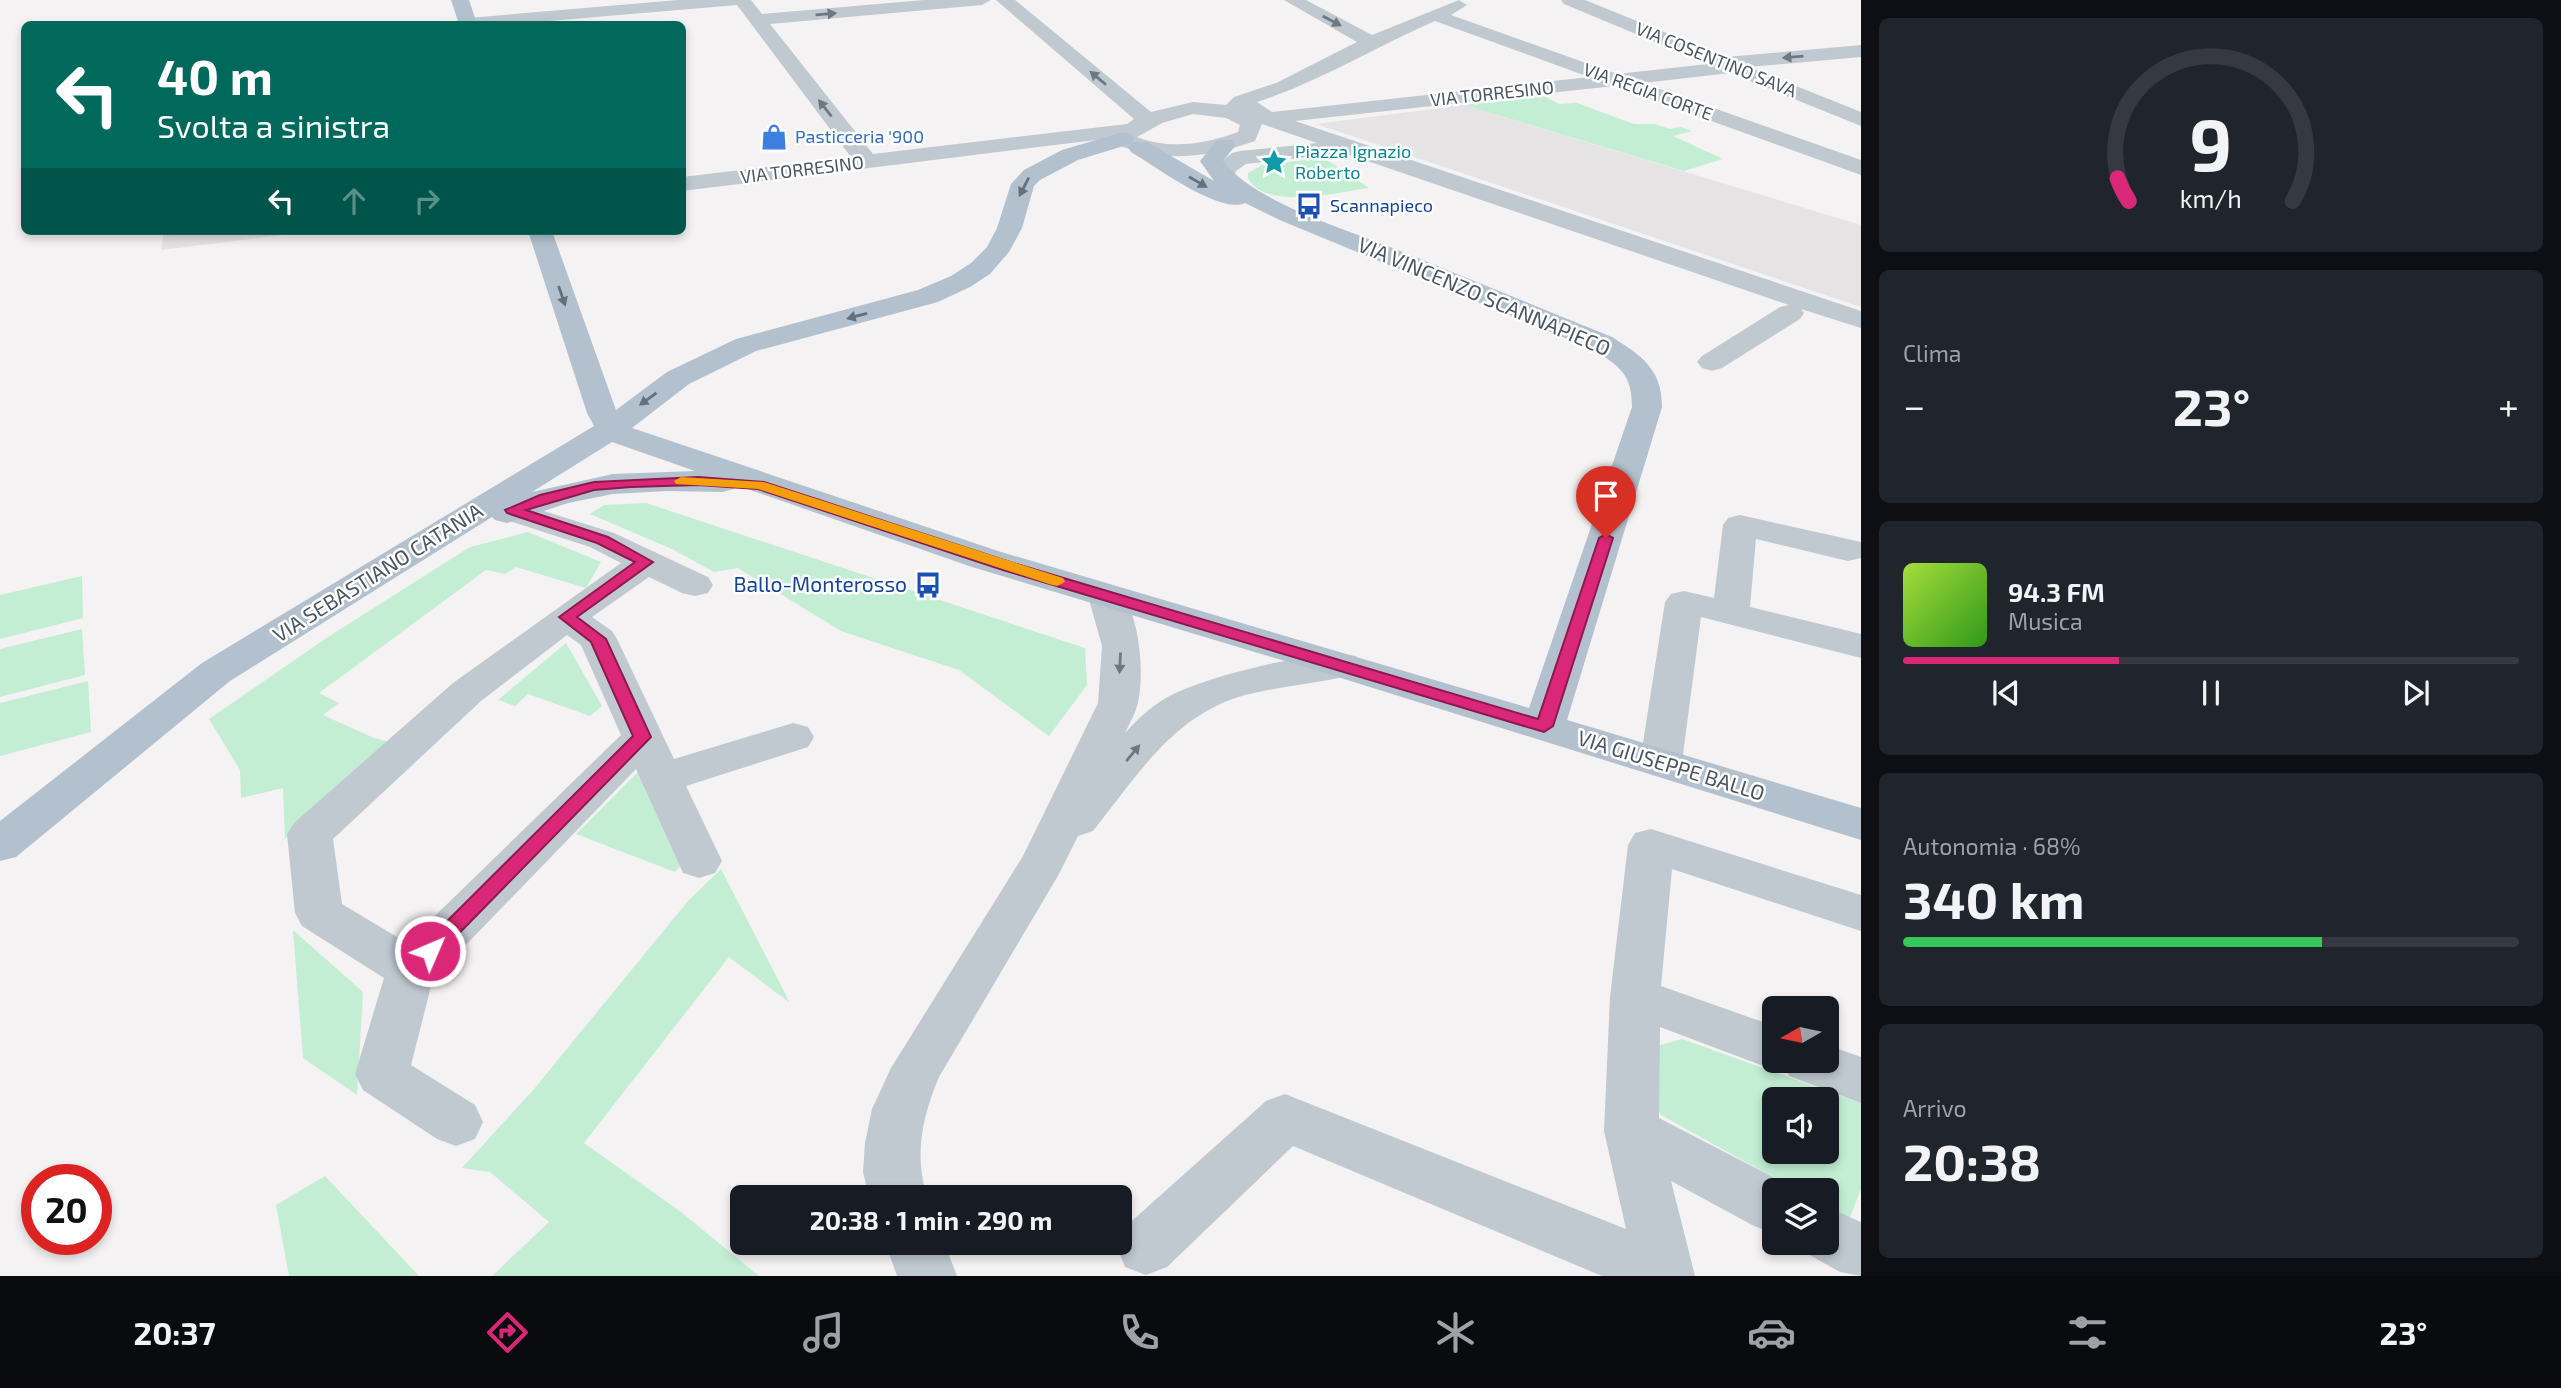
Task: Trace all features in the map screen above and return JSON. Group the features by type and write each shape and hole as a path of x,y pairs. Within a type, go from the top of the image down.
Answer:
{"main road":[{"path":"460,0 467,21"},
{"path":"1135,135 1221,195 1291,216"},
{"name":"VIA SEBASTIANO CATANIA","path":"0,845 216,672 611,429 678,378 746,345 917,300 956,285 994,256 1003,242 1023,184 1030,176 1080,152 1135,135"},
{"path":"1225,145 1211,161 1226,181 1291,216"},
{"name":"VIA VINCENZO SCANNAPIECO","path":"1291,216 1576,331 1626,358 1641,374 1647,390 1647,407 1544,726"},
{"path":"541,235 602,414 611,429 760,485"},
{"path":"396,563 512,510 571,490 615,484 698,481 760,485"},
{"name":"VIA GIUSEPPE BALLO","path":"760,485 985,559 1861,824"}],"street":[{"path":"502,21 741,0 867,162"},
{"path":"759,23 982,0"},
{"path":"1005,0 1135,135 1193,108 1236,106 1283,87 1371,42 1466,0"},
{"path":"1293,0 1371,42"},
{"name":"VIA COSENTINO SAVA","path":"1570,0 1861,120"},
{"name":"VIA REGIA CORTE","path":"1435,15 1861,168"},
{"name":"VIA TORRESINO","path":"686,184 1135,135 1169,151 1225,145 1255,126 1410,102 1861,51"},
{"path":"1321,68 1340,77"},
{"path":"1359,86 1410,102"},
{"path":"1236,106 1255,126 1293,128 1861,320"},
{"path":"1226,181 1225,168 1240,158 1352,147"},
{"path":"1322,150 1366,178"},
{"path":"1322,150 1861,338"},
{"path":"1712,362 1790,313"},
{"path":"512,510 603,540 695,585"},
{"path":"1731,614 1740,526 1848,550"},
{"path":"411,970 319,913 310,834 467,692 646,562"},
{"path":"895,1185 891,1172 893,1143 899,1109 912,1078 1042,862 1118,703 1121,646 1107,596"},
{"path":"1661,762 1684,602 1861,646"},
{"path":"567,617 598,639 699,861"},
{"path":"1042,862 1150,733 1181,707 1226,688 1342,665"},
{"path":"456,1122 382,1074 411,970 643,737"},
{"path":"662,778 793,737"},
{"path":"1666,1275 1632,1131 1635,997 1651,845 1861,914"},
{"path":"1635,997 1762,1044"},
{"path":"1839,1072 1861,1080"},
{"path":"1146,1247 1285,1118 1666,1275"},
{"path":"1632,1131 1762,1201"},
{"path":"1839,1240 1861,1252"},
{"path":"919,1255 927,1276"}],"shaded area":[{"path":"1464,105 1861,225 1861,307 1316,124"},
{"path":"163,235 283,235 161,250"}],"green space":[{"path":"1544,96 1559,104 1577,103 1634,124 1655,124 1670,129 1681,127 1692,131 1673,136 1723,159 1684,171 1464,105"},
{"path":"1324,158 1369,188 1286,197 1257,188 1248,178 1248,173 1262,165"},
{"path":"646,503 1085,648 1087,685 1049,736 959,670 841,631 738,568 714,572 672,549 590,514 604,505"},
{"path":"528,532 601,562 586,588 516,567 505,574 486,570 319,693 339,703 323,715 389,742 285,839 283,788 241,798 240,770 209,719 328,637 470,547"},
{"path":"82,576 83,618 0,639 0,595"},
{"path":"82,629 85,675 0,697 0,649"},
{"path":"566,643 602,706 590,716 528,694 515,706 498,700"},
{"path":"88,681 91,732 0,756 0,703"},
{"path":"643,767 686,860 675,872 576,834"},
{"path":"721,869 790,1003 729,957 584,1143 681,1212 730,1252 730,1255 759,1276 492,1276 549,1222 490,1172 462,1168 534,1089 688,901"},
{"path":"293,930 363,992 357,1095 303,1058"},
{"path":"1682,1039 1762,1068 1762,1073 1777,1073 1816,1087 1762,1087 1762,1164 1839,1164 1839,1095 1861,1103 1861,1189 1849,1220 1839,1215 1839,1178 1774,1178 1661,1115 1652,1099 1653,1047"},
{"path":"325,1176 419,1276 289,1276 276,1205"}],"slow traffic":[{"path":"681,481 760,485 1057,582"}],"place":[{"name":"Pasticceria '900","path":"774,137"},
{"name":"Piazza Ignazio Roberto","path":"1274,162"},
{"name":"Scannapieco","path":"1309,206"},
{"name":"Ballo-Monterosso","path":"928,585"}],"route":[{"path":"430,951 643,737 598,639 567,617 646,562 603,540 512,510 545,498 571,490 631,482 698,481 760,485 1008,567 1544,726 1606,538"}]}
